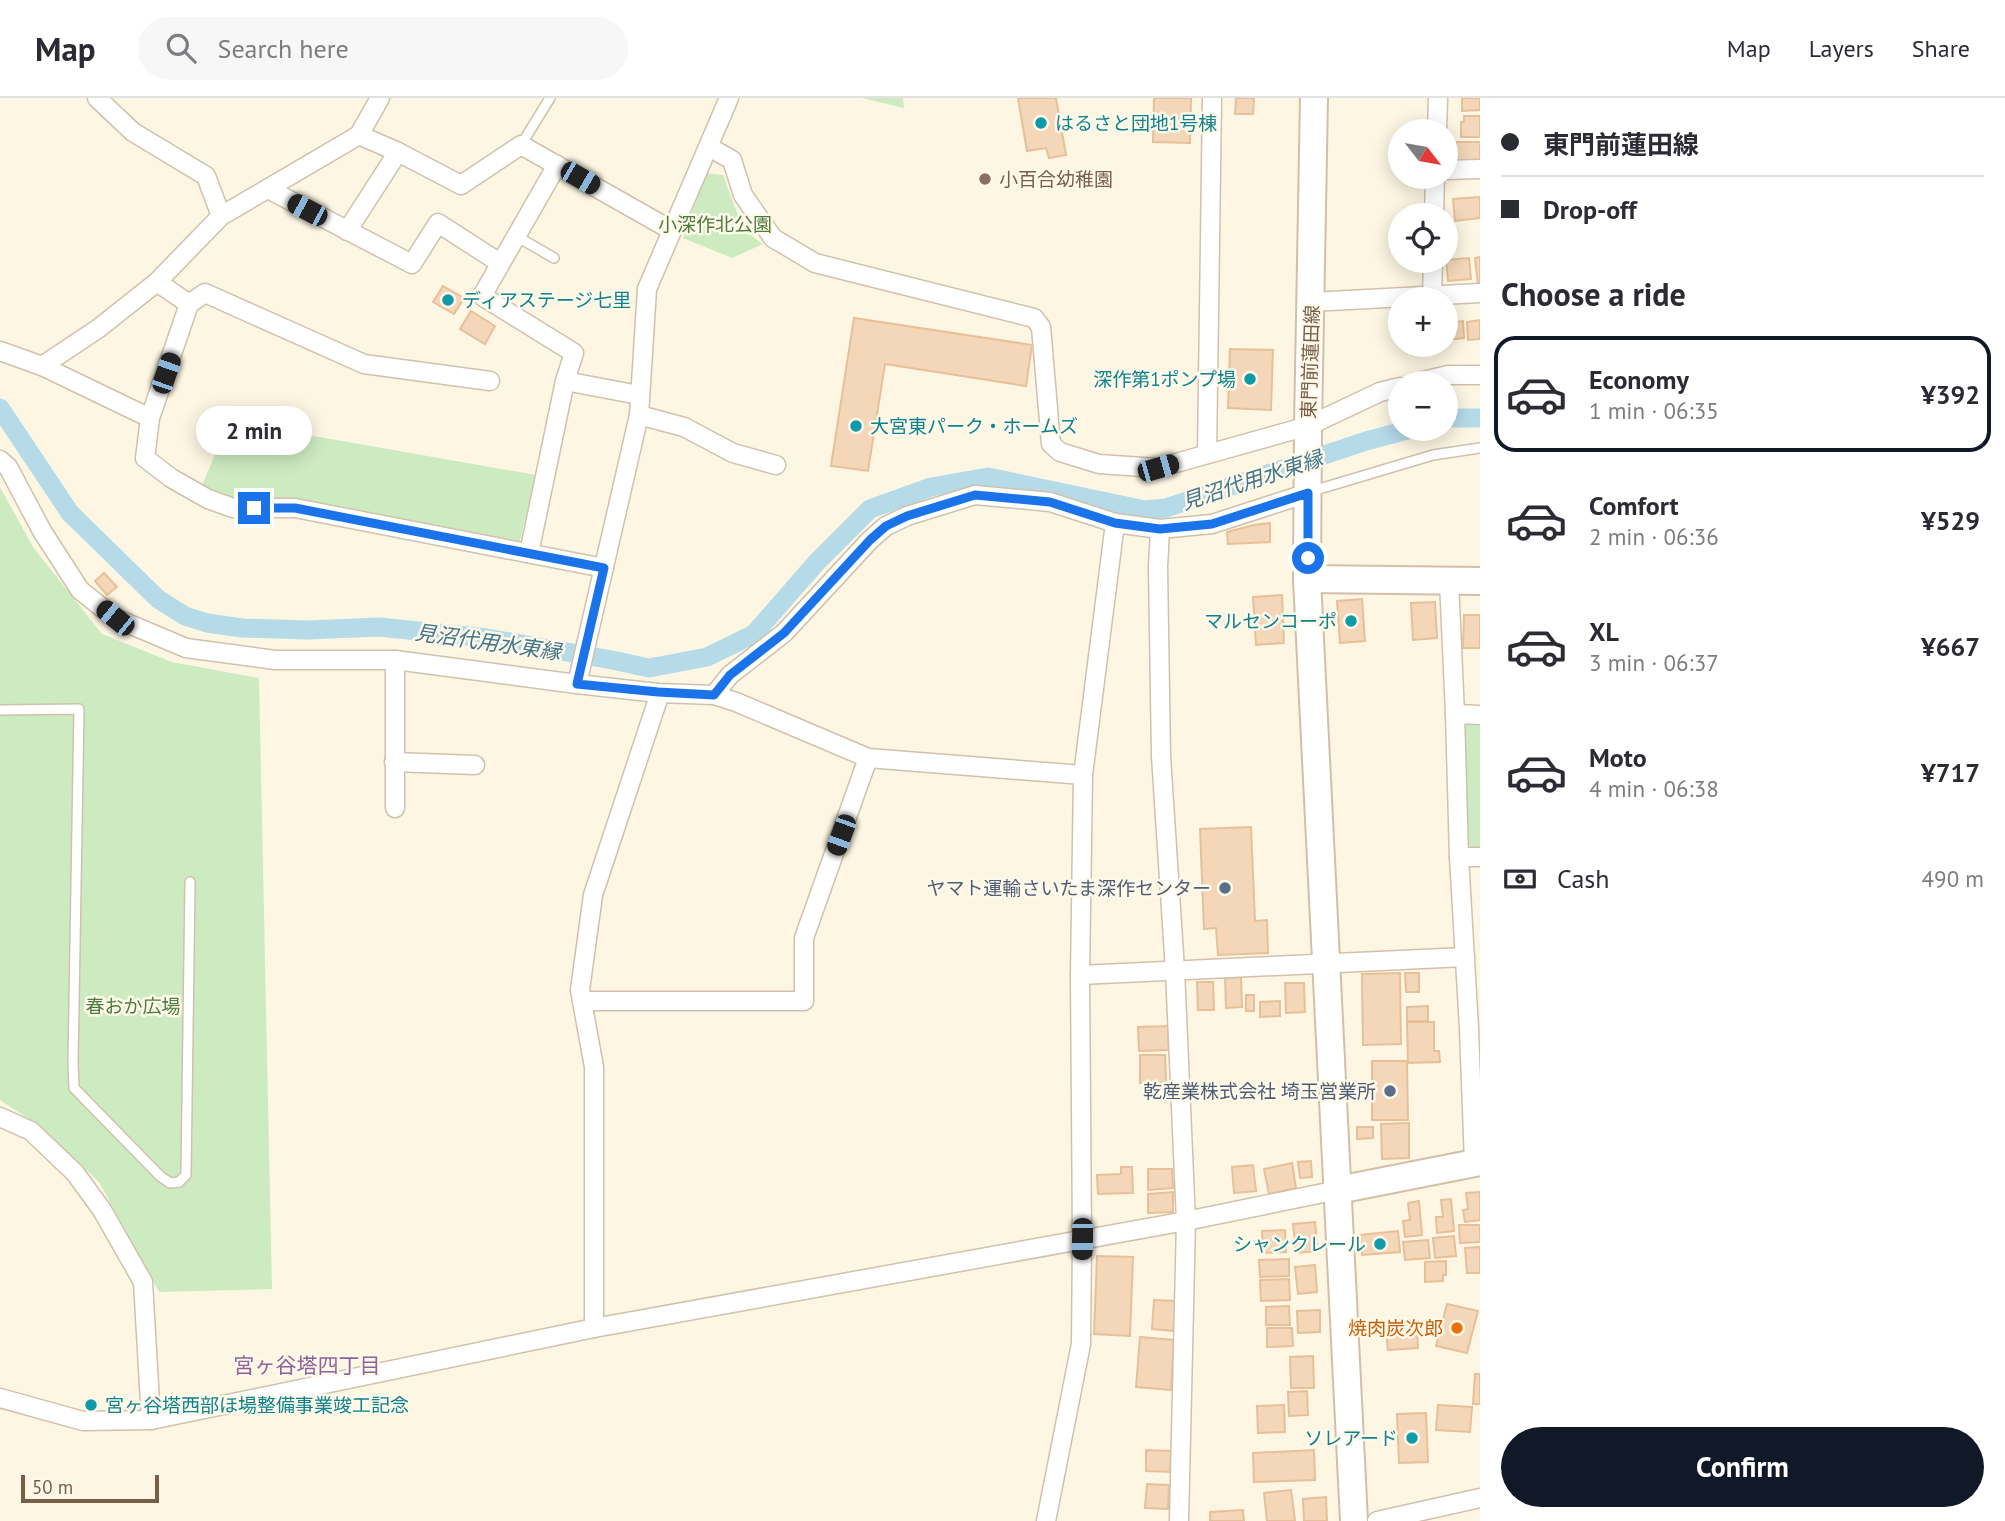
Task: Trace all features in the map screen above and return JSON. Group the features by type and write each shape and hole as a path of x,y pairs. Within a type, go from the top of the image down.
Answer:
{"street":[{"path":"97,98 133,132 206,176 221,216"},
{"path":"41,366 99,328 157,282 221,216 359,135 380,98"},
{"path":"578,678 639,415 648,289 729,98"},
{"path":"1207,454 1212,98"},
{"name":"東門前蓮田線","path":"1314,98 1307,579 1354,1521"},
{"path":"1437,98 1437,119"},
{"path":"359,135 461,185 521,145 671,230"},
{"path":"709,147 732,160 743,195 774,238 815,263 1034,318 1041,327 1051,444 1060,452 1099,464 1158,468 1207,454 1308,437 1380,392 1388,390"},
{"path":"346,231 398,152"},
{"path":"529,553 565,381 574,353 482,296 557,165"},
{"path":"1458,170 1480,169"},
{"path":"268,189 412,264 438,223 500,263"},
{"path":"157,282 189,304"},
{"path":"490,381 364,364 205,293 189,304 150,418 145,458 170,478 208,499 233,508 295,508 604,568"},
{"path":"1458,294 1480,293"},
{"path":"1311,302 1388,298"},
{"path":"0,351 41,366 150,418"},
{"path":"1458,375 1480,375"},
{"path":"565,381 639,395"},
{"path":"639,415 684,427 733,453 776,464"},
{"path":"0,460 8,467 42,531 80,590 115,618 186,648 275,660 395,660 578,678 658,692 714,695 868,758 1083,775"},
{"path":"714,695 730,675 784,633 870,540 886,526 907,516 975,495 1050,502 1115,523 1160,529 1212,524 1308,488"},
{"path":"1046,1521 1081,1344 1080,975 1083,775 1115,523"},
{"path":"1160,529 1158,567 1161,756 1175,970 1186,1221 1179,1521"},
{"path":"1307,579 1480,581"},
{"path":"0,1398 83,1421 151,1420 594,1328 1186,1221 1477,1163 1475,1027 1465,957 1459,857 1449,581"},
{"path":"395,660 395,808"},
{"path":"594,1328 594,1067 580,990 593,895 658,692"},
{"path":"1455,714 1480,715"},
{"path":"582,1001 804,1001 804,938 868,758"},
{"path":"394,762 475,765"},
{"path":"1459,857 1480,857"},
{"path":"1080,975 1465,957"},
{"path":"0,1117 31,1131 75,1173 102,1210 143,1282 151,1420"},
{"path":"1377,1521 1480,1498"}],"lane":[{"path":"521,145 550,98"},
{"path":"516,236 554,258"},
{"path":"1308,488 1433,454 1480,448"},
{"path":"0,710 79,709 73,1063 75,1088 170,1183 179,1182 186,1175 190,882"}],"green space":[{"path":"862,98 903,98 904,108"},
{"name":"小深作北公園","path":"706,173 723,175 742,223 763,244 732,258 683,238"},
{"path":"229,421 536,475 519,544 284,498 278,507 198,495"},
{"name":"春おか広場","path":"0,487 33,547 102,634 172,662 259,678 272,1289 159,1292 99,1182 38,1125 0,1100"},
{"path":"1469,722 1480,722 1480,853 1469,845 1463,729"}],"building":[{"name":"はるさと団地1号棟","path":"1018,98 1056,98 1066,155 1049,158 1046,148 1027,151"},
{"path":"1154,98 1191,98 1190,143 1153,142"},
{"path":"1236,98 1254,98 1253,114 1235,114"},
{"path":"1462,98 1480,98 1480,110 1462,111"},
{"path":"1464,116 1480,116 1480,137 1461,137 1461,122 1464,122"},
{"path":"1458,142 1480,142 1480,160 1458,160"},
{"path":"1480,197 1480,218 1458,221 1458,203 1453,203 1453,199"},
{"path":"1480,257 1480,285 1478,285 1475,258"},
{"path":"1469,258 1471,279 1448,281 1447,273 1458,273 1458,259"},
{"name":"ディアステージ七里","path":"443,286 464,298 454,314 433,302"},
{"path":"471,311 495,326 485,344 460,329"},
{"name":"大宮東パーク・ホームズ","path":"854,318 1032,345 1026,386 885,364 868,471 831,466"},
{"path":"1480,320 1480,339 1468,340 1467,322"},
{"path":"1463,321 1464,338 1458,339 1458,322"},
{"name":"深作第1ポンプ場","path":"1230,349 1273,350 1271,410 1228,408"},
{"path":"1270,523 1270,542 1228,544 1227,532"},
{"path":"104,573 117,587 107,595 95,581"},
{"path":"1282,595 1284,643 1256,645 1253,597"},
{"name":"マルセンコーポ","path":"1362,599 1365,641 1340,643 1337,601"},
{"path":"1435,602 1437,638 1413,640 1411,603"},
{"path":"1464,615 1480,615 1480,648 1463,648"},
{"path":"1251,827 1255,921 1267,920 1268,953 1218,955 1216,928 1204,929 1200,829"},
{"path":"1400,973 1401,1044 1363,1045 1362,974"},
{"path":"1405,973 1419,973 1419,992 1406,992"},
{"path":"1241,977 1242,1007 1226,1008 1225,978"},
{"path":"1197,982 1213,982 1214,1010 1198,1010"},
{"path":"1285,983 1304,983 1305,1012 1286,1013"},
{"path":"1246,995 1254,995 1254,1011 1246,1011"},
{"path":"1280,1001 1280,1016 1260,1017 1260,1002"},
{"path":"1428,1006 1428,1021 1407,1021 1407,1007"},
{"path":"1407,1022 1434,1022 1434,1051 1439,1051 1440,1062 1408,1063"},
{"path":"1168,1026 1169,1050 1139,1051 1138,1027"},
{"path":"1140,1055 1165,1055 1166,1082 1140,1083"},
{"name":"乾産業株式会社 埼玉営業所","path":"1372,1061 1407,1061 1408,1120 1372,1120"},
{"path":"1409,1123 1409,1158 1382,1159 1381,1124"},
{"path":"1357,1127 1373,1127 1373,1138 1357,1139"},
{"path":"1311,1161 1312,1177 1300,1178 1298,1162"},
{"path":"1292,1163 1296,1188 1269,1194 1264,1169"},
{"path":"1253,1165 1256,1191 1234,1193 1232,1167"},
{"path":"1121,1167 1132,1167 1133,1193 1098,1194 1097,1175 1121,1174"},
{"path":"1148,1169 1172,1169 1173,1188 1148,1190"},
{"path":"1173,1192 1173,1212 1148,1213 1148,1194"},
{"path":"1480,1192 1480,1220 1465,1222 1463,1210 1468,1209 1466,1193"},
{"path":"1451,1199 1454,1231 1437,1233 1436,1217 1443,1217 1441,1200"},
{"path":"1419,1201 1422,1235 1405,1237 1403,1221 1410,1220 1408,1203"},
{"path":"1315,1222 1318,1251 1296,1253 1293,1224"},
{"path":"1459,1225 1480,1225 1480,1242 1460,1243"},
{"path":"1285,1230 1286,1252 1263,1253 1262,1231"},
{"name":"シャンクレール","path":"1398,1231 1400,1252 1362,1255 1360,1235"},
{"path":"1454,1236 1456,1256 1435,1258 1433,1238"},
{"path":"1428,1240 1430,1258 1405,1260 1403,1242"},
{"path":"1480,1247 1480,1273 1467,1273 1465,1248"},
{"path":"1097,1256 1133,1257 1130,1336 1094,1334"},
{"path":"1289,1259 1289,1276 1260,1277 1259,1260"},
{"path":"1446,1261 1443,1281 1425,1282 1425,1262"},
{"path":"1315,1265 1317,1292 1298,1294 1295,1267"},
{"path":"1289,1279 1290,1300 1261,1301 1260,1280"},
{"path":"1154,1300 1176,1301 1173,1331 1152,1329"},
{"name":"焼肉炭次郎","path":"1447,1304 1478,1311 1467,1353 1436,1346"},
{"path":"1289,1306 1290,1325 1266,1325 1266,1307"},
{"path":"1320,1310 1320,1332 1298,1333 1297,1311"},
{"path":"1267,1328 1292,1328 1293,1346 1267,1347"},
{"path":"1417,1329 1418,1348 1388,1350 1386,1331"},
{"path":"1140,1337 1174,1340 1171,1390 1136,1387"},
{"path":"1313,1356 1314,1388 1291,1388 1290,1357"},
{"path":"1475,1374 1480,1374 1480,1404 1473,1404"},
{"path":"1307,1391 1308,1415 1289,1416 1288,1392"},
{"path":"1284,1405 1285,1432 1258,1433 1257,1406"},
{"path":"1438,1405 1472,1407 1470,1432 1436,1430"},
{"name":"ソレアード","path":"1426,1413 1428,1462 1399,1463 1397,1414"},
{"path":"1146,1450 1171,1451 1170,1472 1146,1471"},
{"path":"1314,1450 1315,1480 1254,1482 1253,1453"},
{"path":"1147,1484 1169,1485 1168,1509 1145,1508"},
{"path":"1291,1490 1295,1521 1267,1521 1264,1493"},
{"path":"1326,1497 1327,1521 1304,1521 1303,1499"},
{"path":"1243,1510 1244,1521 1210,1521 1210,1512"}],"waterway":[{"name":"見沼代用水東縁","path":"0,408 70,513 158,599 185,616 207,623 242,628 308,630 379,627 487,638 649,668 707,657 754,634 816,563 870,509 931,487 988,477 1145,510 1166,508 1388,435"},
{"name":"見沼代用水東縁","path":"1458,418 1480,418"}],"place":[{"name":"はるさと団地1号棟","path":"1041,123"},
{"name":"小百合幼稚園","path":"985,179"},
{"name":"ディアステージ七里","path":"448,300"},
{"name":"深作第1ポンプ場","path":"1250,379"},
{"name":"大宮東パーク・ホームズ","path":"856,426"},
{"name":"マルセンコーポ","path":"1351,621"},
{"name":"ヤマト運輸さいたま深作センター","path":"1225,888"},
{"name":"乾産業株式会社 埼玉営業所","path":"1390,1091"},
{"name":"シャンクレール","path":"1380,1244"},
{"name":"焼肉炭次郎","path":"1457,1328"},
{"name":"宮ヶ谷塔西部ほ場整備事業竣工記念","path":"91,1405"},
{"name":"ソレアード","path":"1412,1438"}],"district":[{"name":"宮ヶ谷塔四丁目","path":"307,1365"}],"route":[{"path":"254,508 295,508 604,568 577,684 714,695 730,675 784,633 852,558 886,526 907,516 975,495 1050,502 1115,523 1160,529 1212,524 1308,493 1308,558"}]}
